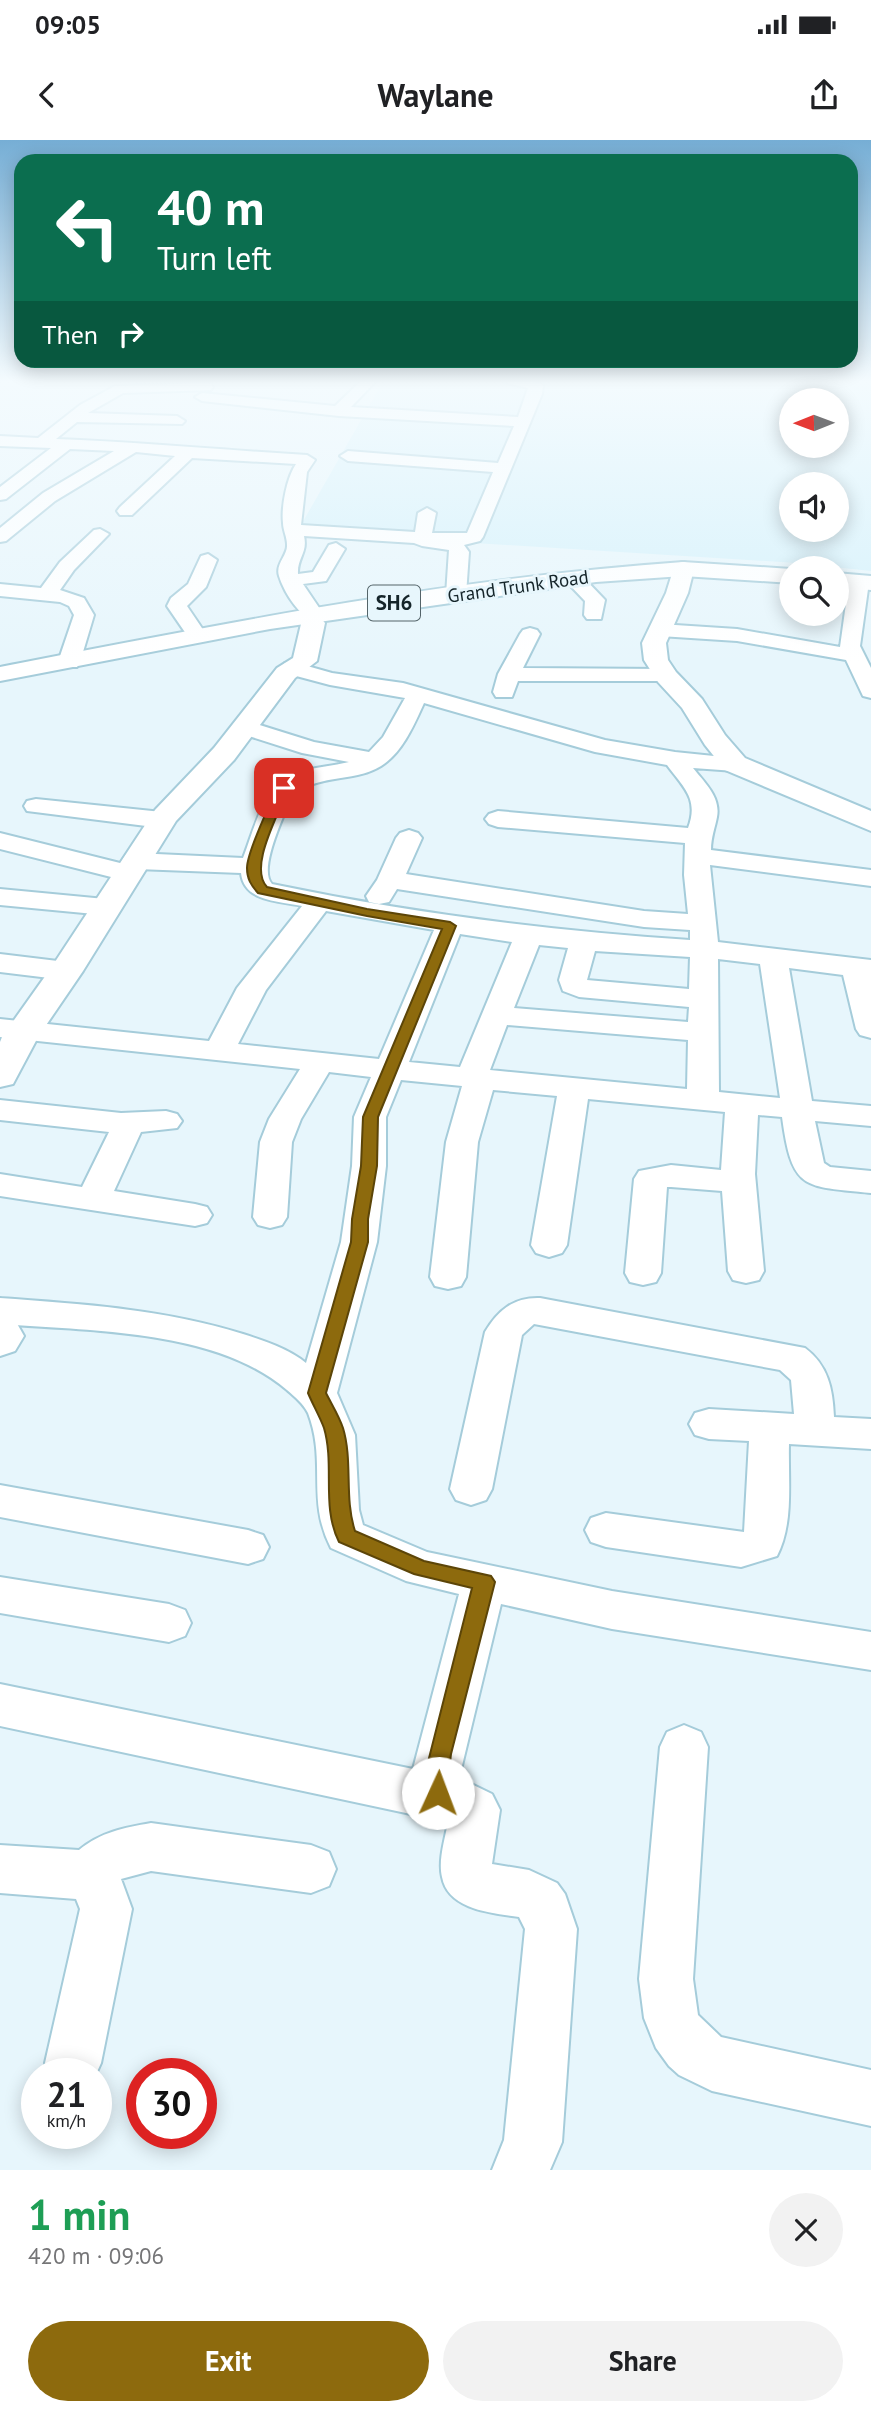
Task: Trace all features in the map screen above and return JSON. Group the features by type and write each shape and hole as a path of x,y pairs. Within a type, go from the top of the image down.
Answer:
{"street":[{"path":"0,495 26,475"},
{"path":"0,537 49,497 86,475"},
{"path":"126,511 164,475"},
{"path":"0,1076 13,1029 66,971 162,820 225,754 286,673 305,661 313,623 291,580 288,566 297,547 291,521 299,475"},
{"path":"294,530 460,540 474,537 501,475"},
{"path":"420,537 427,513"},
{"path":"46,595 67,566 100,534"},
{"path":"420,537 422,541 458,547 456,595"},
{"path":"291,580 319,577 336,549"},
{"path":"198,637 177,606 178,602 196,587 208,560"},
{"path":"683,569 677,593 654,643 656,660 693,704 714,739 735,764"},
{"name":"Grand Trunk Road","path":"0,674 310,616 573,578 630,571 683,569 779,575"},
{"path":"573,578 594,600 594,615"},
{"path":"855,582 852,655 870,686"},
{"path":"0,590 64,596 78,602 84,615 69,662"},
{"path":"660,630 737,635 852,655"},
{"path":"488,714 504,692 509,674 530,634"},
{"path":"293,668 313,676 375,684 603,747 735,764 871,822"},
{"path":"509,674 666,675"},
{"path":"416,695 387,747 373,760 305,777 284,788 253,866 256,882 263,890 450,926 584,942 704,936"},
{"path":"244,727 310,748 373,760"},
{"path":"675,758 705,801 705,816 698,847 704,936 703,1100"},
{"path":"36,806 162,820"},
{"path":"498,819 698,847 871,878"},
{"path":"367,912 390,880 409,838"},
{"path":"0,841 131,867 253,866"},
{"path":"390,880 644,919 774,959 864,968 871,1030"},
{"path":"0,897 105,907"},
{"path":"219,1052 252,988 318,902"},
{"path":"317,1393 359,1242 369,1166 370,1117 450,926"},
{"path":"448,1277 454,1195 476,1079 495,1015 529,934"},
{"path":"584,942 573,980 573,985 579,988 703,999"},
{"path":"774,959 774,984 791,1060 796,1110 808,1168 814,1174 871,1182"},
{"path":"0,963 66,971"},
{"path":"495,1015 702,1032"},
{"path":"13,1029 476,1079 871,1116"},
{"path":"270,1217 276,1142 285,1119 320,1061"},
{"path":"549,1245 574,1088"},
{"path":"742,1105 739,1182 746,1271"},
{"path":"0,1110 129,1123 166,1121"},
{"path":"94,1198 129,1123"},
{"path":"643,1273 650,1179 671,1176 739,1182"},
{"path":"0,1185 195,1215"},
{"path":"0,1311 138,1323 233,1343 286,1367 317,1393 334,1429 339,1470 338,1512 346,1536 421,1568 612,1610 871,1651"},
{"path":"471,1489 504,1332 514,1317 524,1311 557,1313 791,1358 803,1365 812,1380 814,1430"},
{"path":"0,1331 0,1340"},
{"path":"709,1424 871,1434"},
{"path":"606,1530 741,1550 762,1544 766,1523 769,1427"},
{"path":"0,1501 248,1547"},
{"path":"441,1797 435,1778 439,1754 484,1582"},
{"path":"0,1594 169,1623"},
{"path":"0,1705 441,1797 471,1806 475,1810 467,1877 481,1885 532,1895 543,1902 549,1912 551,1929 533,2142 521,2170"},
{"path":"684,1748 666,1979 668,2006 676,2032 691,2051 712,2063 871,2098"},
{"path":"87,1875 113,1854 150,1847 311,1869"},
{"path":"0,1870 87,1875 98,1883 106,1909 74,2058"}],"shaded area":[{"path":"330,475 779,475 779,542 849,542 849,475 871,475 871,571 849,569 849,556 779,556 779,562 297,532"}],"route":[{"path":"284,788 253,866 256,882 263,890 450,926 370,1117 369,1166 359,1242 317,1393 334,1429 339,1470 338,1512 346,1536 368,1548 421,1568 484,1582 439,1754 435,1778 438,1793"}]}
